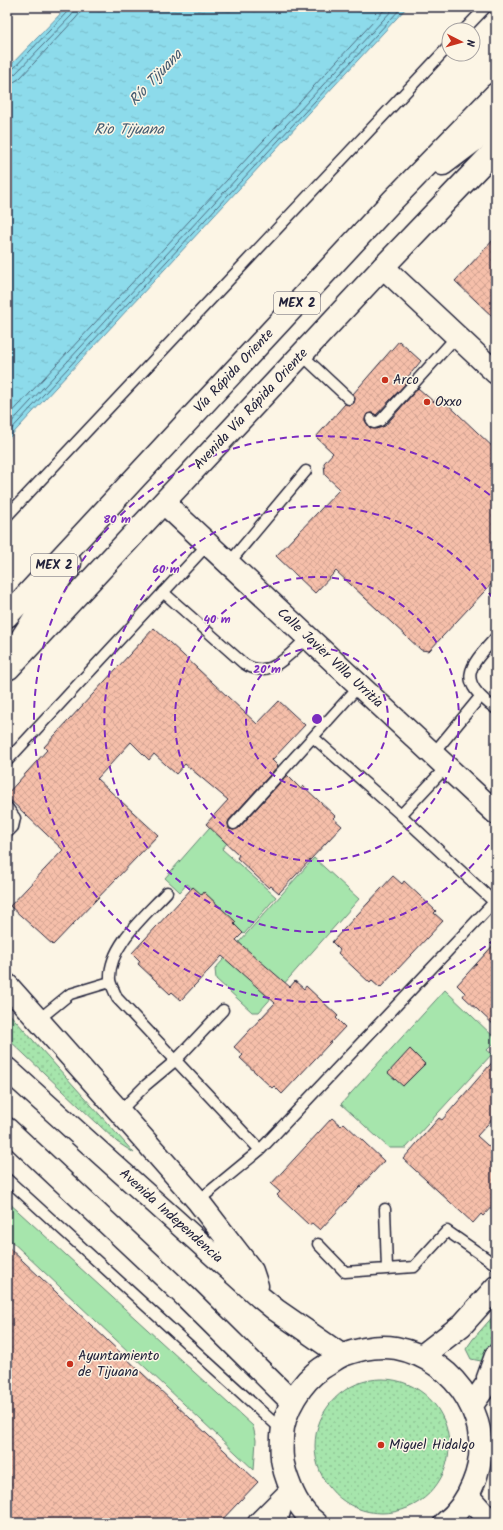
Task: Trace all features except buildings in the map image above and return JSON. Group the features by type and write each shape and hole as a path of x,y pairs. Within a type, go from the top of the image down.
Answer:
{"main road":[{"name":"Vía Rápida Oriente","path":"7,616 392,201 496,94"},
{"path":"392,201 496,124"},
{"name":"Avenida Vía Rápida Oriente","path":"7,670 383,267 496,149"},
{"path":"383,267 496,373"},
{"name":"Calle Javier Villa Urritia","path":"164,503 496,813"},
{"path":"7,661 101,515"},
{"path":"7,985 198,1201 252,1271 260,1297"},
{"name":"Avenida Independencia","path":"7,1069 260,1297 341,1356"},
{"path":"7,1129 185,1296 292,1402"},
{"path":"422,1356 462,1325 496,1287"},
{"path":"316,1523 302,1509 291,1491 282,1459 283,1431 292,1402 313,1374 341,1356 368,1348 396,1348 422,1356 451,1376 472,1405 479,1427 481,1451 478,1474 468,1496 454,1516 445,1523"},
{"path":"472,1405 496,1371"},
{"path":"259,1523 291,1491"},
{"path":"468,1496 492,1523"}],"lane":[{"path":"472,22 486,7"},
{"path":"7,516 441,55"},
{"path":"371,419 374,422 380,422 456,337"},
{"path":"302,355 349,399"},
{"path":"229,564 306,471"},
{"path":"7,762 208,544"},
{"path":"163,592 249,668 264,670 276,666 308,637"},
{"path":"496,637 477,658 472,667 472,684 480,697 496,709"},
{"path":"234,824 360,685"},
{"path":"401,815 440,760 480,697"},
{"path":"198,1201 260,1150 495,901 313,737"},
{"path":"7,807 15,818 15,822 13,827 7,833"},
{"path":"167,892 125,939 118,949 111,968 110,982 117,998 260,1150"},
{"path":"38,1020 70,994 110,982"},
{"path":"120,1111 146,1085 176,1060 222,1010"},
{"path":"7,1179 283,1431"},
{"path":"385,1209 387,1269"},
{"path":"318,1244 346,1272 414,1267 447,1231 496,1265"},
{"path":"422,1356 469,1331 496,1301"},
{"path":"472,1405 491,1352 496,1348"},
{"path":"282,1523 291,1491"}],"green space":[{"path":"216,820 234,835 222,849 276,897 244,934 187,884 180,892 165,878"},
{"path":"314,858 359,899 259,1012 252,1012 216,979 215,969"},
{"path":"445,990 496,1039 496,1041 487,1050 492,1054 406,1148 389,1148 341,1104"},
{"path":"7,1011 134,1153 117,1142 7,1038"},
{"path":"7,1201 253,1426 256,1440 254,1470 7,1237"},
{"path":"496,1313 496,1346 481,1361 471,1359 466,1349"},
{"path":"389,1379 414,1387 434,1404 444,1420 448,1433 448,1459 444,1472 438,1483 424,1498 408,1508 395,1512 375,1513 350,1505 330,1488 320,1472 316,1459 315,1439 323,1414 340,1394 356,1384 369,1380"}],"water":[{"name":"Rio Tijuana","path":"67,7 407,7 7,440 7,69"}],"place":[{"name":"Arco","path":"385,380"},
{"name":"Oxxo","path":"427,402"},
{"name":"Ayuntamiento de Tijuana","path":"70,1364"},
{"name":"Miguel Hidalgo","path":"381,1445"}],"water label":[{"name":"Río Tijuana","path":"156,78"}]}
